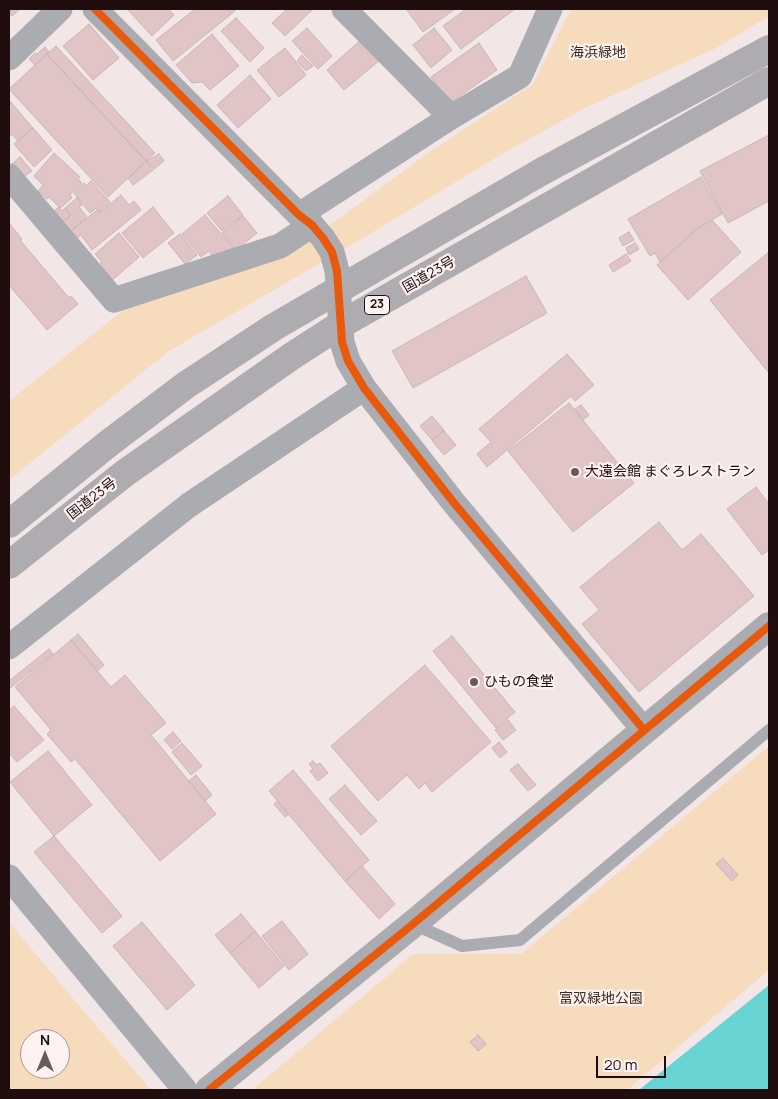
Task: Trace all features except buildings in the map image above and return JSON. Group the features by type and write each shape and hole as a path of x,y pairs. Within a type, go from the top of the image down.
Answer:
{"highway":[{"name":"23","path":"9,524 109,443 186,385 274,327 541,172 769,49"},
{"name":"国道23号","path":"9,564 125,473 292,356 340,325 769,81"}],"street":[{"path":"9,58 60,9"},
{"path":"95,9 323,238 332,252 337,271 342,342 348,361 364,388 454,503 644,730"},
{"path":"344,9 451,117"},
{"path":"9,176 114,300 280,246 305,220 451,117 520,76 550,9"},
{"path":"9,647 189,505 364,388"},
{"path":"209,1090 413,924 769,626"},
{"path":"9,877 185,1090"}],"lane":[{"path":"413,924 462,946 520,940 769,730"}],"green space":[{"name":"海浜緑地","path":"571,9 769,9 769,16 716,48 585,108 502,154 353,244 169,351 9,480 9,401 125,309 292,253 431,151 533,84"},
{"name":"富双緑地公園","path":"769,746 769,970 627,1090 252,1090 413,954 521,954"},
{"path":"9,922 76,1002 151,1090 9,1090"}],"water":[{"path":"769,985 769,1090 639,1090"}],"cycle path":[{"path":"95,9 323,238 332,252 337,271 342,342 348,361 364,388 454,503 644,730"},
{"path":"209,1090 413,924 769,626"}],"place":[{"name":"大遠会館 まぐろレストラン","path":"575,472"},
{"name":"ひもの食堂","path":"474,682"}]}
